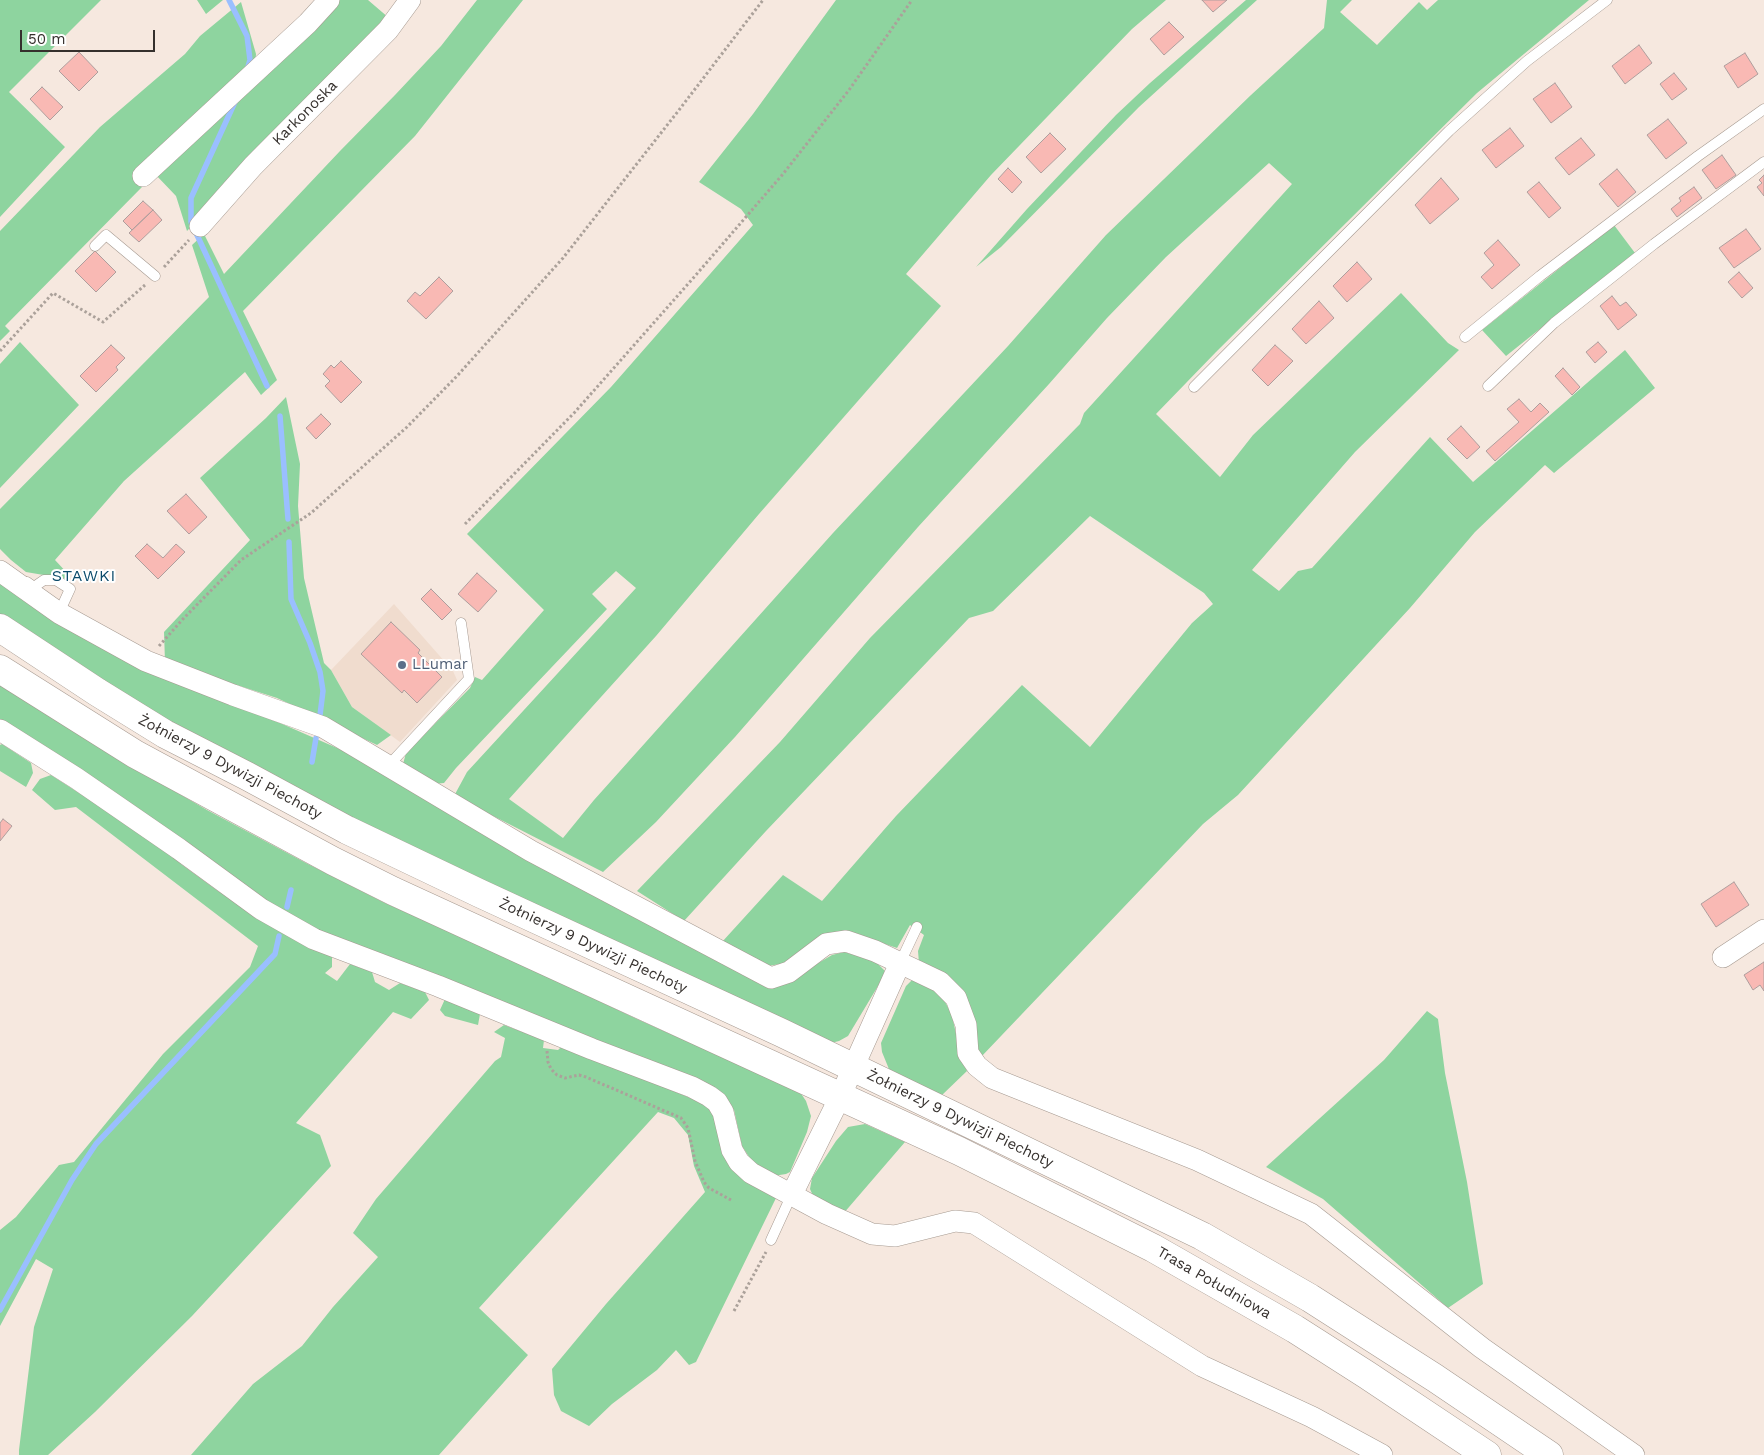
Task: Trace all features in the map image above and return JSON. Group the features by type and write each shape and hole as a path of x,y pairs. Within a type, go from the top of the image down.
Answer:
{"highway":[{"name":"Żołnierzy 9 Dywizji Piechoty","path":"0,628 165,734 347,830 853,1067 1202,1236 1310,1298 1435,1378 1548,1455"},
{"name":"Żołnierzy 9 Dywizji Piechoty","path":"0,669 135,754 333,861 402,895 928,1137"},
{"name":"Trasa Południowa","path":"928,1137 1152,1248 1295,1329 1487,1455"}],"street":[{"path":"143,176 308,23 330,0"},
{"name":"Karkonoska","path":"200,226 253,166 388,30 410,0"},
{"path":"0,571 60,613 146,661 232,695 323,727 531,851 771,978 789,972 826,944 846,941 875,950 940,982 956,998 966,1025 968,1053 977,1066 992,1078 1197,1160 1311,1214 1482,1348 1634,1455"},
{"path":"0,730 76,778 171,843 261,909 314,939 438,986 552,1033 692,1087 709,1096 723,1112 732,1150 739,1162 751,1174 828,1214 872,1234 895,1236 955,1221 974,1223 1202,1366 1312,1417 1382,1455"},
{"path":"1723,957 1764,930"},
{"path":"792,1194 840,1096 900,963"}],"lane":[{"path":"1194,387 1449,131 1527,61 1608,0"},
{"path":"1465,337 1540,276 1698,156 1764,110"},
{"path":"1488,386 1554,323 1654,244 1764,162"},
{"path":"96,246 106,235 155,276"},
{"path":"0,563 34,587 44,580 56,580 70,589 60,613"},
{"path":"389,765 470,679 461,623"},
{"path":"900,963 917,926"},
{"path":"771,1240 792,1194"}],"path":[{"path":"146,661 182,620 240,560 311,513 407,427 458,376 563,258 763,0"},
{"path":"465,524 575,412 695,276 776,181 849,90 912,0"},
{"path":"0,351 53,293 102,322 155,276 183,247"},
{"path":"552,1033 546,1055 551,1069 557,1075 564,1078 579,1075 586,1077 681,1118 688,1128 695,1161 704,1182 709,1188 731,1200"},
{"path":"734,1311 771,1240"}],"shaded area":[{"path":"394,604 453,671 457,680 400,742 352,707 331,670"}],"green space":[{"path":"0,0 101,0 9,92 65,147 0,217"},
{"path":"197,0 223,0 206,14"},
{"path":"338,0 368,0 389,18 187,231 176,196 155,174"},
{"path":"477,0 523,0 415,136 243,311 277,380 261,395 245,372 124,481 55,560 69,575 67,579 26,572 11,560 0,549 0,509 209,297 192,245 204,234 224,274 441,46"},
{"path":"836,0 1166,0 1132,29 991,175 906,274 941,306 759,514 656,636 509,799 563,838 594,800 833,533 1008,346 1106,235 1251,95 1324,28 1327,0 1352,0 1340,12 1377,45 1419,2 1427,10 1438,0 1589,0 1477,93 1156,414 1220,477 1253,435 1401,293 1448,343 1459,350 1355,452 1252,570 1279,591 1298,571 1312,568 1430,437 1473,482 1625,350 1655,388 1554,473 1545,465 1475,532 1410,608 1238,795 1203,824 981,1057 976,1046 971,1008 959,988 919,963 918,951 924,935 910,925 897,948 876,941 768,966 722,942 783,875 822,901 896,816 1022,685 1090,747 1192,623 1213,604 1204,593 1090,516 993,611 969,618 766,831 684,921 637,891 780,742 870,638 1080,424 1084,413 1292,184 1269,163 1166,257 1107,318 918,527 735,737 656,822 603,872 454,796 467,772 636,588 616,571 592,594 607,609 444,783 433,784 403,764 406,753 470,688 475,677 482,680 544,610 467,534 611,387 753,225 741,209 699,182 753,114"},
{"path":"1246,0 1257,0 1139,107 1001,247 976,267 1027,209 1116,115"},
{"path":"241,2 256,54 255,65 134,177 142,187 5,326 10,331 0,341 0,231 100,127 185,54 200,36"},
{"path":"1614,225 1635,253 1506,356 1482,330"},
{"path":"20,342 79,405 0,488 0,364"},
{"path":"286,397 300,464 298,506 304,578 324,663 331,670 352,707 391,735 377,745 277,698 165,662 164,632 250,540 200,478 266,418"},
{"path":"0,578 127,660 210,697 280,723 360,758 786,982 832,955 844,952 874,960 885,971 881,981 848,1036 827,1044 321,803 154,716 0,616"},
{"path":"0,685 106,751 207,810 306,863 385,903 800,1092 806,1101 811,1116 807,1132 790,1172 773,1176 755,1166 742,1146 734,1110 726,1100 298,924 0,723"},
{"path":"2,744 31,763 33,773 26,787 0,771 0,745"},
{"path":"51,775 176,855 181,864 218,891 332,956 332,967 325,973 337,981 350,964 372,972 375,982 389,990 400,983 425,992 429,1000 411,1019 393,1012 296,1123 320,1135 331,1166 192,1316 95,1412 48,1455 19,1455 34,1327 53,1269 36,1259 0,1326 0,1230 16,1217 59,1165 74,1162 163,1054 250,967 258,946 76,807 55,810 32,790 40,779"},
{"path":"912,980 932,988 942,996 952,1015 960,1053 967,1071 941,1096 891,1074 882,1052 881,1043 906,986"},
{"path":"445,999 480,1014 478,1025 445,1016 440,1010"},
{"path":"1427,1011 1438,1019 1445,1073 1467,1182 1483,1284 1448,1308 1323,1199 1266,1167 1384,1060"},
{"path":"504,1025 544,1040 543,1048 558,1050 563,1045 712,1107 776,1198 696,1362 689,1365 676,1350 657,1370 612,1404 589,1426 561,1411 554,1395 552,1369 606,1304 705,1192 694,1166 688,1135 674,1118 658,1112 479,1308 528,1355 439,1455 191,1455 253,1384 302,1346 333,1307 378,1257 353,1233 376,1199 495,1061 501,1057 505,1038 494,1032"},
{"path":"865,1124 905,1142 843,1214 814,1198 810,1189 812,1178 836,1141 848,1127"}],"building":[{"path":"1202,0 1227,0 1213,12"},
{"path":"1169,22 1184,37 1164,55 1150,39"},
{"path":"1639,45 1652,63 1625,84 1612,66"},
{"path":"79,52 98,72 79,91 59,71"},
{"path":"1745,53 1758,74 1738,88 1724,66"},
{"path":"1674,73 1687,89 1672,100 1660,84"},
{"path":"1555,83 1572,107 1551,123 1533,99"},
{"path":"42,87 63,107 50,120 30,99"},
{"path":"1668,119 1687,143 1666,159 1647,135"},
{"path":"1510,128 1524,146 1496,168 1482,150"},
{"path":"1050,133 1066,149 1041,173 1026,157"},
{"path":"1581,138 1595,155 1569,175 1555,158"},
{"path":"1722,155 1736,175 1716,189 1702,170"},
{"path":"1008,168 1022,182 1012,193 998,179"},
{"path":"1617,169 1636,192 1618,207 1599,184"},
{"path":"1764,175 1764,196 1757,187 1762,183 1759,180"},
{"path":"1441,178 1459,199 1430,224 1415,205"},
{"path":"1539,182 1561,208 1549,218 1527,192"},
{"path":"1694,187 1702,198 1677,217 1671,209 1681,201 1679,198"},
{"path":"143,201 153,210 132,230 123,221"},
{"path":"153,210 162,220 139,242 129,233"},
{"path":"1746,229 1761,249 1734,268 1719,248"},
{"path":"1498,240 1520,265 1492,289 1481,277 1494,265 1484,253"},
{"path":"95,251 116,272 96,292 75,271"},
{"path":"1357,262 1372,279 1347,302 1333,286"},
{"path":"1739,272 1753,288 1742,298 1728,282"},
{"path":"439,277 453,291 426,319 407,301 415,292 420,296"},
{"path":"1612,296 1620,306 1626,302 1637,315 1618,330 1600,306"},
{"path":"1319,301 1334,318 1306,344 1292,329"},
{"path":"1598,342 1607,352 1595,363 1586,352"},
{"path":"111,345 125,358 116,367 118,370 96,392 80,376"},
{"path":"1275,345 1293,361 1268,386 1252,370"},
{"path":"341,361 362,382 341,403 325,386 330,381 323,374 331,365 334,368"},
{"path":"1563,368 1580,387 1572,395 1555,376"},
{"path":"1519,399 1531,412 1540,403 1549,412 1495,461 1486,451 1519,422 1507,409"},
{"path":"321,414 331,424 316,439 306,428"},
{"path":"1461,426 1480,447 1467,459 1447,439"},
{"path":"186,494 207,517 189,534 167,511"},
{"path":"147,544 163,558 176,544 185,552 158,579 135,556"},
{"path":"477,573 497,591 478,612 458,594"},
{"path":"431,589 452,610 442,620 421,599"},
{"name":"LLumar","path":"391,622 420,650 418,653 442,677 417,703 404,690 402,693 361,654"},
{"path":"3,819 12,826 0,841 0,823"},
{"path":"1734,882 1749,905 1716,927 1701,904"},
{"path":"1764,962 1764,991 1760,985 1753,990 1744,975"}],"waterway":[{"path":"229,0 247,36 250,60 247,70"},
{"path":"235,102 191,198 191,222 267,386"},
{"path":"280,416 288,519"},
{"path":"289,542 291,599 320,672 323,691 320,715"},
{"path":"312,762 316,738"},
{"path":"287,907 291,890"},
{"path":"0,1310 72,1180 96,1144 275,954 279,936"}],"place":[{"name":"LLumar","path":"402,665"}],"district":[{"name":"STAWKI","path":"84,576"}]}
